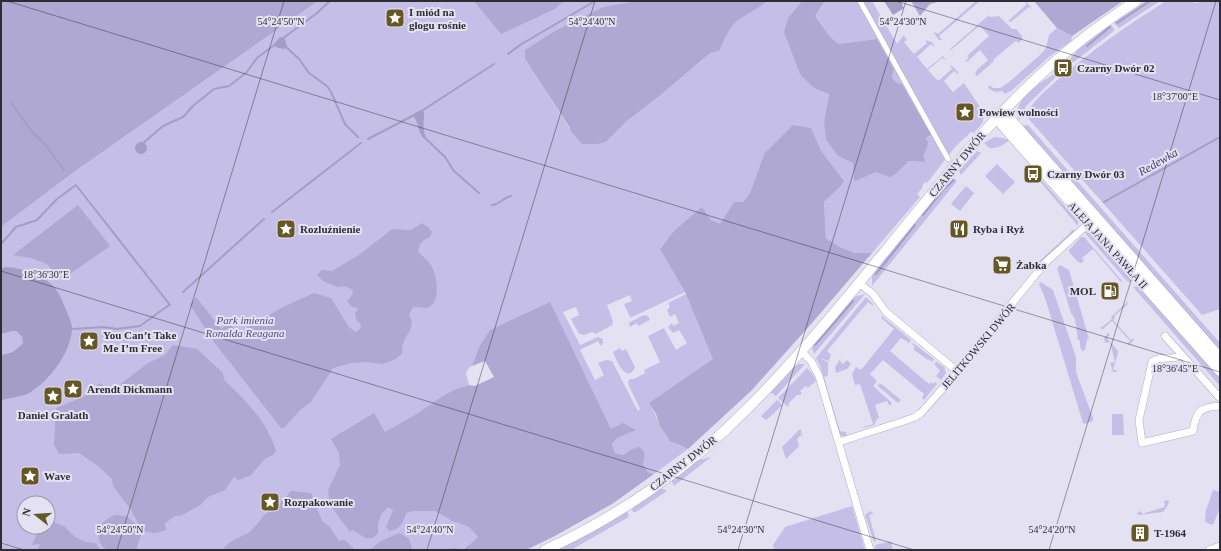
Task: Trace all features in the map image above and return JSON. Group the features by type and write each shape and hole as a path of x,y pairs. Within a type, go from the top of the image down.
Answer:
{"main road":[{"name":"CZARNY DWÓR","path":"545,550 582,532 654,486 682,466 744,412 801,351 999,115 1039,76 1076,44 1136,1"},
{"path":"1016,98 1014,117 1017,127"},
{"name":"ALEJA JANA PAWŁA II","path":"999,115 1017,127 1094,222 1220,371"},
{"name":"ALEJA JANA PAWŁA II","path":"999,115 1094,222 1220,358"}],"street":[{"path":"860,1 948,159"},
{"name":"JELITKOWSKI DWÓR","path":"839,442 915,417 927,407 1045,263 1094,222"},
{"path":"859,283 873,294 886,312 957,371"},
{"path":"1165,336 1220,398"},
{"path":"801,351 811,360 819,376 870,550"},
{"path":"1182,355 1178,358 1155,360 1152,362 1139,420 1142,443 1193,431 1195,419 1200,411 1205,408 1220,406"},
{"path":"1209,550 1220,546"}],"green space":[{"name":"Park imienia Ronalda Reagana","path":"318,1 491,1 555,9 564,1 638,1 555,31 525,59 570,129 606,142 627,121 662,94 710,53 719,50 730,29 740,19 767,1 802,1 788,18 814,88 829,93 824,121 838,156 853,163 853,175 868,175 876,172 896,174 909,161 925,162 924,153 926,138 930,136 902,84 897,83 892,78 894,69 877,39 838,44 828,34 815,16 825,1 872,1 897,44 904,35 907,40 904,42 914,54 927,43 925,40 932,42 935,47 931,44 917,57 927,69 943,56 946,60 942,58 928,70 938,81 952,69 950,66 951,65 958,72 958,74 954,71 944,81 953,92 964,83 980,107 982,116 984,114 983,122 974,133 971,132 955,147 927,183 925,182 917,194 920,197 872,253 855,253 840,247 826,238 824,202 841,186 844,179 820,149 764,154 750,193 743,202 734,202 720,225 711,220 702,208 660,248 685,292 632,317 630,317 624,304 632,301 630,295 607,305 613,321 612,325 596,334 592,332 584,335 579,334 571,319 579,315 576,307 563,312 580,345 598,337 603,339 601,346 598,341 580,350 595,380 604,375 598,363 606,360 612,361 638,411 640,409 628,381 645,373 644,370 660,362 648,336 664,328 676,350 687,343 679,330 673,333 668,327 672,323 673,326 679,323 675,314 670,317 667,310 670,307 668,303 686,294 714,359 649,403 669,439 688,449 654,474 648,472 642,465 645,453 632,449 623,455 615,453 612,444 617,438 635,429 611,429 549,302 479,347 472,366 466,373 469,385 461,388 387,527 389,531 396,529 401,525 407,513 413,511 435,511 452,521 469,527 478,537 464,549 452,548 447,550 413,550 409,538 399,533 382,540 369,550 1,550 1,227 74,172"},
{"path":"976,1 980,1 939,36 942,40 939,40 934,32 938,34"},
{"path":"1024,1 1026,1 1032,9 1029,7 1011,22 1008,21 1027,4"},
{"path":"1146,1 1160,1 1119,28 1114,23 1114,22"},
{"path":"1166,1 1187,1 1197,3 1204,1 1220,1 1220,309 1202,315 1027,117 1031,107 1038,98 1068,71 1123,29"},
{"path":"989,15 989,17 999,16 1012,29 1016,29 1022,36 1022,39 1019,43 1016,41 1013,43 977,76 975,74 977,70 988,60 980,50 968,61 964,62 969,58 967,56 989,36 981,27 979,26 951,50 950,49"},
{"path":"1111,25 1115,30 1074,62 1068,62 1079,48"},
{"path":"1057,28 1072,36 1071,41 1049,57 1011,91 1004,94 1003,91 995,92 988,88 990,85 993,88 1000,88 1009,82 1041,54 1046,48 1049,35"},
{"path":"1054,74 1055,78 1026,106 1019,120 1019,105 1023,98 1034,87"},
{"path":"1028,125 1220,343 1220,351 1022,126"},
{"path":"994,137 1009,140 1001,146 990,148 984,143"},
{"path":"977,151 981,153 961,175 959,171"},
{"path":"997,164 1015,182 1003,194 985,176"},
{"path":"1039,177 1078,221 1078,226 1037,178"},
{"path":"952,178 957,181 872,286 872,274 938,192"},
{"path":"966,186 974,193 960,211 951,204"},
{"path":"1072,230 1077,230 1035,270 1033,267"},
{"path":"1084,232 1092,233 1132,278 1131,282 1128,282"},
{"path":"1081,237 1084,237 1123,282 1120,281 1093,249 1082,258 1084,261 1081,263 1078,262 1069,250"},
{"path":"1060,265 1069,270 1089,339 1087,339 1085,350 1082,351 1080,341 1078,340 1075,319 1071,313 1057,268"},
{"path":"1041,282 1053,290 1076,357 1076,372 1093,421 1083,423 1045,298 1039,284"},
{"path":"1138,286 1220,378 1219,385 1133,287"},
{"path":"865,294 814,354 812,348 814,344 854,297"},
{"path":"866,297 873,304 873,306 868,302 827,351 831,355 829,361 819,358 828,362 828,375 824,377 840,431 847,433 846,436 843,436 840,435 820,366 816,358"},
{"path":"1128,301 1127,305 1114,316 1115,318 1113,320 1131,340 1133,338 1134,340 1129,345 1127,344 1130,341 1112,321 1102,330 1100,327 1112,319 1111,317"},
{"path":"644,315 648,316 650,320 638,326 637,323 630,327 630,322"},
{"path":"882,316 911,340 909,343 901,338 890,351 929,384 931,382 933,384 935,382 937,384 924,400 922,398 924,394 883,360 870,374 877,381 873,386 891,402 891,405 889,405 887,401 875,405 879,418 874,425 863,428 873,424 860,384 855,385 852,374 856,367 861,370 894,329 881,318"},
{"path":"1108,333 1110,334 1107,338 1118,351 1118,354 1113,369 1118,371 1116,372 1113,372 1110,363 1115,362 1110,342 1105,343 1104,338"},
{"path":"913,343 934,359 932,362 913,349 915,347 912,344"},
{"path":"620,348 622,351 626,349 635,367 632,372 628,374 622,369 613,352"},
{"path":"841,358 840,361 843,364 847,360 851,364 847,369 836,373 835,367"},
{"path":"936,362 944,367 946,373 941,380 936,376 940,371 934,364"},
{"path":"799,364 805,364 776,396 770,392 794,367"},
{"path":"807,368 812,373 816,381 808,388 806,386 800,391 802,394 797,395 789,403 788,407 778,398"},
{"path":"880,383 901,400 898,403 878,386"},
{"path":"777,400 783,405 766,420 761,416"},
{"path":"1112,414 1123,414 1124,435 1112,435"},
{"path":"799,430 801,430 803,439 801,435 797,439 799,446 786,459 782,447"},
{"path":"711,457 674,486 671,480 695,461"},
{"path":"657,489 667,491 636,512 633,512 631,508"},
{"path":"1213,490 1220,492 1220,508 1213,525 1205,522 1206,510"},
{"path":"1169,500 1168,505 1163,512 1139,515 1137,513 1141,511 1142,514 1164,507 1164,501"},
{"path":"852,506 865,550 774,550 773,545 785,527"},
{"path":"626,511 629,515 627,518 571,550 557,550"},
{"path":"870,511 874,514 869,515 876,541 874,542 865,515"},
{"path":"891,541 893,550 875,550 875,545"}],"shaded area":[{"path":"1,1 318,1 74,172 1,227"},
{"path":"474,1 564,1 555,9 501,34"},
{"path":"638,1 767,1 733,25 719,51 710,53 662,94 627,121 606,142 597,144 582,144 570,130 525,59 525,50 555,31 603,7"},
{"path":"802,1 825,1 815,16 828,34 838,44 877,39 894,69 892,78 897,83 902,84 931,135 926,138 928,143 924,155 925,162 909,161 896,174 890,177 876,172 855,181 853,175 853,163 838,156 826,139 824,121 829,94 814,88 800,74 784,32 788,18"},
{"path":"884,1 900,1 904,8 893,15"},
{"path":"911,1 941,1 930,4 920,16"},
{"path":"1034,1 1123,1 1072,36 1057,28"},
{"path":"280,37 285,39 287,47 284,49 275,47 274,44"},
{"path":"421,110 424,112 425,139 419,131 414,117 415,113"},
{"path":"793,125 811,128 820,149 844,180 841,186 824,202 826,238 840,247 855,253 872,253 751,391 688,449 670,441 660,426 656,414 649,403 713,359 685,292 660,249 675,230 702,207 711,220 720,224 734,202 743,202 750,193 764,154"},
{"path":"141,142 145,144 147,148 145,152 141,154 137,152 135,148 137,144"},
{"path":"78,205 110,246 64,278 55,273 47,264 31,258 13,255"},
{"path":"422,223 432,232 430,237 422,242 418,251 430,263 433,270 437,289 436,296 431,306 426,308 413,307 409,315 412,326 403,343 402,354 394,360 382,364 367,362 352,363 333,368 311,402 299,411 284,428 281,428 214,342 190,305 196,297 221,329 229,323 238,333 283,307 314,293 331,298 349,327 356,332 361,328 355,314 358,308 352,307 347,301 352,295 353,290 345,286 338,287 330,284 323,281 317,275 322,270 332,271 359,255 392,229 411,230"},
{"path":"5,267 19,269 39,275 50,283 60,296 72,328 67,349 56,368 49,376 41,384 25,395 1,400 1,355 13,352 23,343 22,337 17,331 1,334 1,269"},
{"path":"550,302 611,429 623,423 636,430 617,438 612,444 615,453 623,455 632,449 640,447 645,453 643,465 648,472 654,474 612,504 553,537 526,550 447,550 452,548 464,549 478,537 469,527 452,521 435,511 414,511 407,513 399,527 389,531 386,527 393,510 388,507 381,514 378,524 378,533 373,538 365,538 353,530 350,532 330,505 328,490 340,465 339,453 331,439 374,413 385,432 456,389 469,385 475,386 494,377 485,361 472,366 479,347 490,330"},
{"path":"173,345 197,349 223,373 224,380 248,403 262,421 276,451 273,455 265,459 251,475 238,480 234,477 225,490 208,497 199,506 180,516 175,516 165,523 166,530 155,533 145,532 113,486 112,479 98,466 79,453 59,454 54,444 56,408 83,397 100,383 107,389 114,389 148,363 165,355"},
{"path":"291,491 311,493 322,521 329,526 339,541 345,540 355,550 226,550 224,547 250,532 264,515 277,507"},
{"path":"115,515 126,516 136,524 141,532 136,550 108,550 101,544 99,537 100,527 102,523"},
{"path":"56,523 64,526 75,537 85,542 96,543 100,550 37,550 40,544 32,545 36,536 56,535"},
{"path":"399,533 409,538 413,550 369,550 382,540"}],"waterway":[{"path":"282,39 317,13 330,1"},
{"path":"508,54 520,45 595,1"},
{"path":"1117,23 1150,1"},
{"path":"1087,46 1110,27"},
{"path":"142,144 163,126 183,117 194,105 214,89 229,86 246,73 257,58 277,43"},
{"path":"285,46 299,59 309,73 327,86 345,124 358,137"},
{"path":"420,112 494,64"},
{"path":"11,103 33,133 44,143 64,170"},
{"path":"368,139 416,114"},
{"path":"423,136 445,157 454,171 479,193"},
{"name":"Redewka","path":"1104,202 1220,137"},
{"path":"272,212 361,143"},
{"path":"923,215 943,190 954,180"},
{"path":"1,244 16,227 37,220 57,199 76,185 170,305"},
{"path":"492,205 497,204 511,196"},
{"path":"183,292 264,219"},
{"path":"876,274 915,225"},
{"path":"815,345 853,301"},
{"path":"73,329 103,327 117,329 140,326 169,305"}],"place":[{"name":"I miód na głogu rośnie","path":"395,18"},
{"name":"Czarny Dwór 02","path":"1063,68"},
{"name":"Powiew wolności","path":"965,112"},
{"name":"Czarny Dwór 03","path":"1033,174"},
{"name":"Rozluźnienie","path":"286,229"},
{"name":"Ryba i Ryż","path":"959,229"},
{"name":"Żabka","path":"1002,265"},
{"name":"MOL","path":"1110,291"},
{"name":"You Can’t Take Me I’m Free","path":"89,341"},
{"name":"Arendt Dickmann","path":"73,389"},
{"name":"Daniel Gralath","path":"53,396"},
{"name":"Wave","path":"30,476"},
{"name":"Rozpakowanie","path":"270,502"},
{"name":"T-1964","path":"1140,533"}]}
